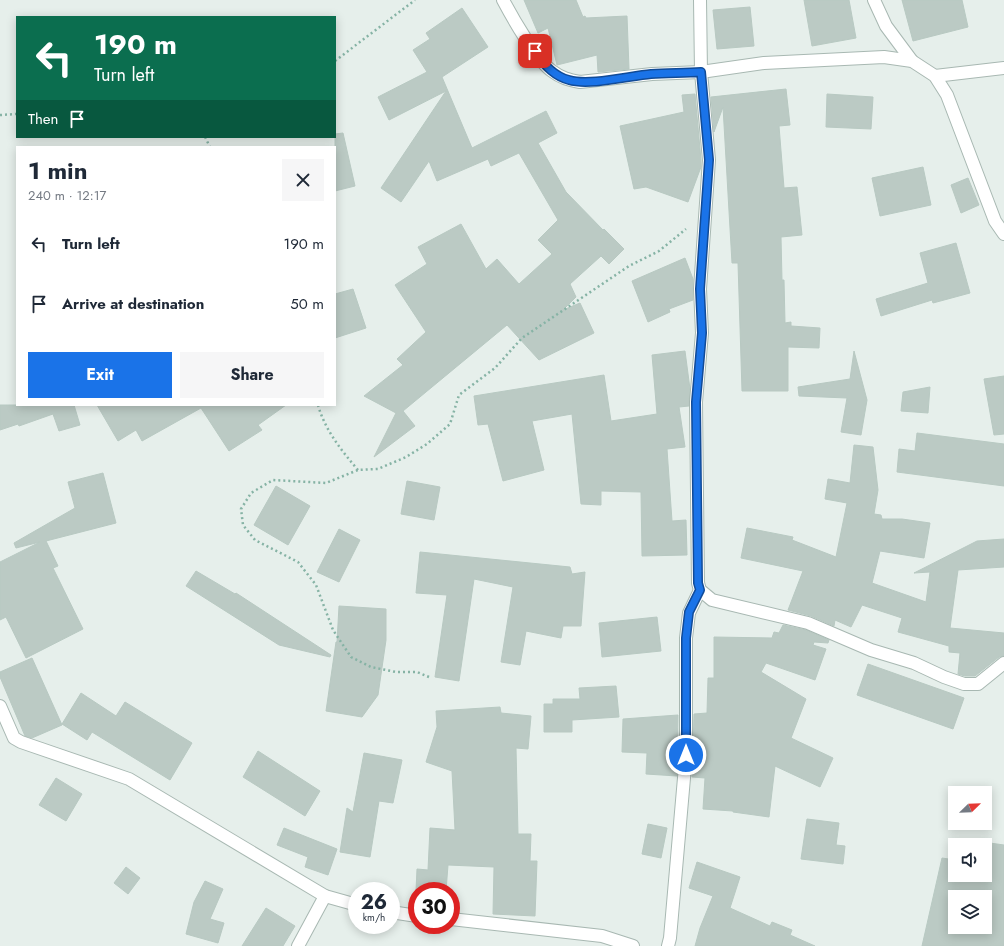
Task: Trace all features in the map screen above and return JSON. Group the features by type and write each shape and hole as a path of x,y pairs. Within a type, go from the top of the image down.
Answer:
{"street":[{"path":"503,0 543,64 551,71 568,80 580,82 652,74 701,72 764,63 884,56 912,62 935,76 947,95 995,221 1004,234"},
{"path":"700,0 701,72 709,160 700,289 702,333 696,402 696,502 698,583 700,590 712,600 808,623 871,650 914,663 944,677 964,684 978,684 1004,664"},
{"path":"874,0 886,26 912,62"},
{"path":"935,76 1004,68"},
{"path":"668,946 670,938 686,755 686,638 689,612 700,590"},
{"path":"0,706 14,738 21,742 129,779 325,896 348,902"},
{"path":"298,946 325,896"},
{"path":"460,920 602,936 633,946"}],"path":[{"path":"336,60 415,0"},
{"path":"0,115 16,114"},
{"path":"429,677 417,672 396,672 371,667 352,657 333,630 316,585 312,579 298,562 255,540 243,526 241,509 251,493 273,480 326,483 358,470 378,469 406,457 426,444 450,424 459,395 495,368 522,338 623,270 660,251 690,226"},
{"path":"318,406 320,414 338,446 358,470"}],"building":[{"path":"524,0 576,0 583,17 585,16 586,18 627,16 629,69 598,72 597,55 557,65 548,28 538,33"},
{"path":"804,0 849,0 856,38 812,46"},
{"path":"902,0 962,0 968,27 913,41"},
{"path":"750,7 754,46 717,49 713,10"},
{"path":"462,8 488,47 442,77 472,148 546,111 557,133 538,143 566,192 624,249 609,264 601,256 570,284 576,297 563,310 580,303 594,333 539,360 507,325 403,411 415,426 374,457 396,413 364,396 403,365 397,359 426,332 395,285 427,264 418,247 461,224 486,269 497,259 519,284 552,254 538,240 558,220 519,153 491,166 488,159 437,181 429,161 401,202 381,188 446,91 389,120 378,97 427,72 413,50 430,39 426,33"},
{"path":"786,89 790,125 779,126 784,188 797,187 802,235 781,237 785,323 791,322 791,326 820,328 819,348 788,347 788,391 742,391 738,263 732,263 723,107 714,132 711,97"},
{"path":"695,94 701,167 688,202 646,187 634,189 620,126 684,112 682,95"},
{"path":"827,94 873,97 871,129 826,127"},
{"path":"343,133 355,186 336,191 335,138 336,134"},
{"path":"923,167 931,205 880,216 872,178"},
{"path":"968,178 979,205 961,213 951,185"},
{"path":"956,243 970,293 933,303 932,300 881,316 876,299 928,283 920,253"},
{"path":"685,258 693,279 693,300 669,309 670,312 648,322 632,281"},
{"path":"353,289 366,328 336,338 336,294"},
{"path":"685,351 690,389 689,406 679,407 685,447 667,449 672,521 686,520 687,555 642,556 641,492 601,491 601,505 581,504 572,414 532,421 544,470 503,481 488,424 478,425 474,396 604,375 611,421 657,414 652,355"},
{"path":"854,351 867,400 861,435 841,432 847,398 799,396 798,387 850,379"},
{"path":"1004,376 1004,434 994,435 984,379"},
{"path":"930,387 928,413 901,411 903,392"},
{"path":"0,405 74,406 80,425 59,431 53,414 19,426 18,424 0,430"},
{"path":"98,406 285,406 258,425 262,430 229,451 201,408 142,441 136,430 118,441"},
{"path":"917,433 1004,444 1004,486 897,472 899,449 915,451"},
{"path":"854,445 873,447 878,490 874,514 881,515 882,519 902,519 930,523 924,558 880,551 872,583 926,602 930,572 914,573 977,541 1004,539 1004,567 958,570 950,628 1004,633 1004,656 999,657 975,676 958,674 960,653 949,652 949,646 898,632 902,618 862,605 851,627 835,620 834,626 811,616 788,610 803,571 741,558 747,528 793,537 792,540 836,557 847,503 825,499 828,479 850,483"},
{"path":"103,473 116,523 46,541 58,566 53,568 83,629 26,658 6,617 0,620 0,562 40,542 16,548 14,543 75,508 68,482"},
{"path":"407,481 440,487 434,520 401,514"},
{"path":"276,486 310,506 288,545 254,525"},
{"path":"339,529 360,540 339,582 317,572"},
{"path":"420,552 570,567 572,574 585,572 581,626 563,626 561,638 526,631 520,665 501,662 513,587 474,579 459,681 435,677 447,595 416,593"},
{"path":"196,571 235,594 236,593 331,655 330,657 279,645 186,586"},
{"path":"339,606 386,609 386,640 378,695 362,717 326,711 337,642"},
{"path":"657,617 661,651 602,657 599,623"},
{"path":"783,625 806,630 829,640 828,643 814,642 813,645 826,649 815,680 766,663 761,672 806,699 791,738 833,758 820,787 775,766 769,817 733,811 703,809 705,778 692,777 694,714 707,713 708,678 714,678 714,637 772,638 774,632 779,633"},
{"path":"32,658 62,725 32,738 25,736 0,677 0,672"},
{"path":"868,664 964,698 953,729 857,695"},
{"path":"616,686 619,717 572,720 572,732 544,732 544,704 553,704 553,699 580,699 579,688"},
{"path":"81,693 116,716 125,702 192,743 170,780 92,732 87,740 62,724"},
{"path":"500,707 501,713 531,716 528,749 516,748 518,834 531,834 530,861 537,861 535,916 493,914 494,867 448,865 447,882 416,882 417,869 428,870 430,828 455,830 452,771 426,762 437,727 436,711"},
{"path":"678,715 677,776 646,774 647,753 622,752 623,719"},
{"path":"258,751 320,791 305,816 243,777"},
{"path":"364,753 402,760 393,803 379,801 370,857 340,852 347,808 353,812"},
{"path":"56,778 82,794 66,821 39,805"},
{"path":"807,819 839,823 836,845 845,846 843,864 801,859"},
{"path":"648,824 667,828 661,858 642,854"},
{"path":"284,828 337,849 328,875 305,867 308,857 277,845"},
{"path":"992,843 1004,845 1004,946 922,946 942,858 948,859 948,882 992,882"},
{"path":"697,862 740,877 730,908 770,926 772,922 792,930 790,935 815,946 695,946 700,928 713,896 689,888"},
{"path":"126,867 140,878 128,894 114,883"},
{"path":"205,881 223,889 210,919 224,923 218,943 186,934 194,902"},
{"path":"266,908 295,926 283,946 242,946"}],"route":[{"path":"535,51 543,64 551,71 568,80 580,82 652,74 701,72 709,160 700,289 702,333 696,402 696,502 698,583 700,590 689,612 686,638 686,755"}]}
